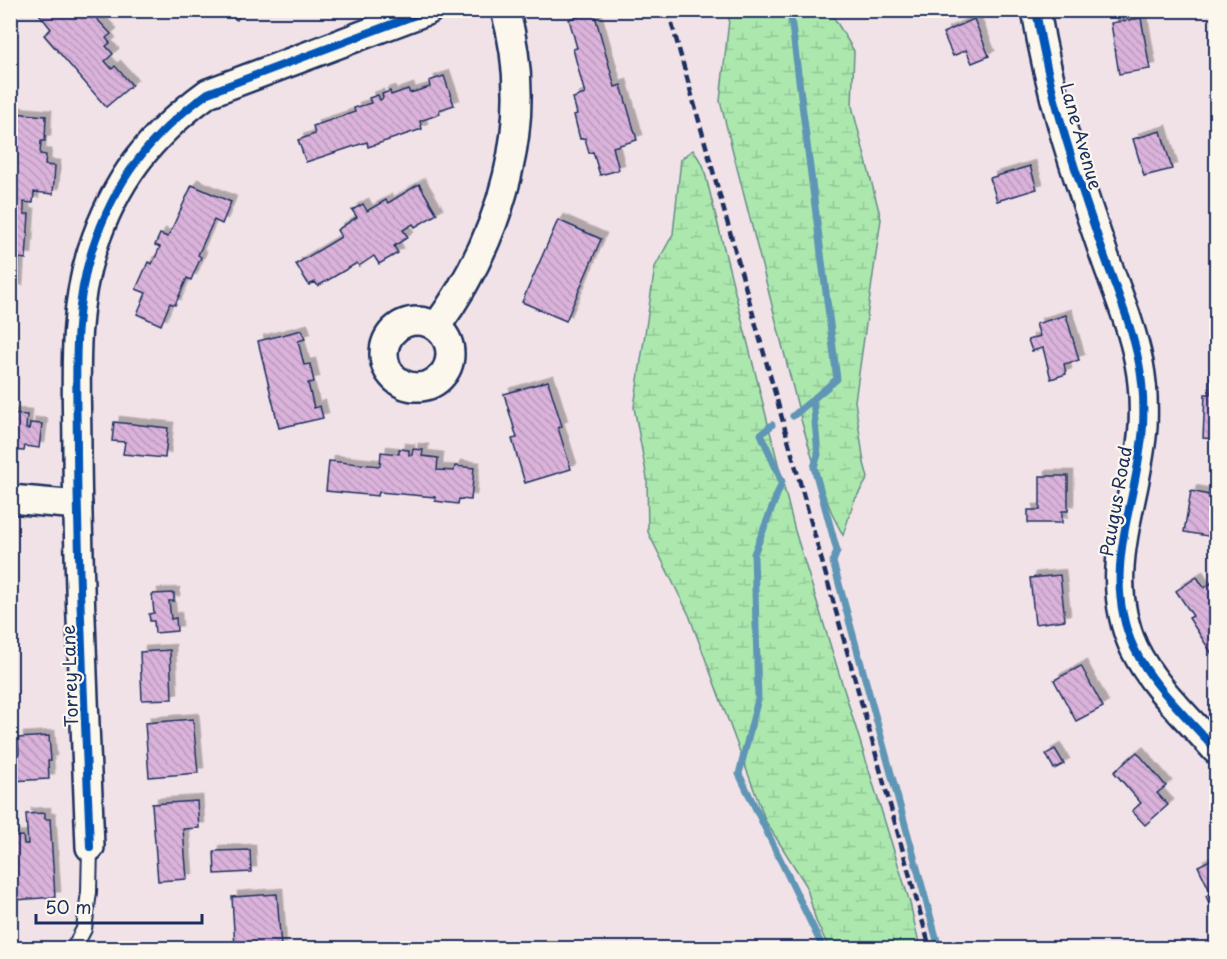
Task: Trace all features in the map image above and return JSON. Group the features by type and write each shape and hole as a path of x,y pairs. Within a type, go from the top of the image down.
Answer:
{"street":[{"name":"Torrey Lane","path":"90,847 78,505 76,350 83,282 103,220 118,189 135,162 180,113 208,93 429,10"},
{"path":"436,327 472,273 498,211 507,178 514,143 518,86 513,38 505,10"},
{"name":"Lane Avenue","path":"1036,10 1042,50 1065,143 1108,267"},
{"name":"Paugus Road","path":"1108,267 1134,340 1144,407 1140,448 1119,562 1123,614 1135,649 1154,681 1216,750"},
{"path":"10,499 78,505"}],"lane":[{"path":"74,948 84,929 89,892 90,847"}],"green space":[{"path":"730,11 830,11 854,51 852,106 881,219 855,401 868,478 854,501 843,535 820,484 802,423 720,101"},
{"path":"693,150 703,165 795,531 910,903 920,948 829,948 816,921 806,885 766,822 689,615 648,532 647,478 634,407 655,267 673,234 681,159"}],"building":[{"path":"36,10 78,10 84,17 88,14 91,18 94,16 111,34 106,38 110,43 106,46 113,54 105,61 112,69 115,66 132,85 106,107 44,35 51,29"},
{"path":"220,10 243,10 237,20"},
{"path":"594,12 615,87 621,85 637,140 613,147 619,170 600,175 593,152 589,153 585,138 580,139 574,115 577,114 573,98 585,94 573,49 577,48 569,19"},
{"path":"1141,18 1150,69 1119,74 1111,23"},
{"path":"974,19 989,56 972,63 966,50 953,56 943,33"},
{"path":"444,76 454,105 439,110 440,114 420,121 422,129 368,147 367,142 306,162 298,140 315,134 313,126 355,112 354,108 371,103 369,98 378,95 380,100 383,98 382,94 390,91 391,95 408,89 410,93 430,87 429,81"},
{"path":"13,113 46,116 45,141 41,141 40,154 46,155 45,165 55,166 53,194 34,192 33,203 24,202 24,214 29,214 26,259 19,258 17,290 10,290 10,151"},
{"path":"1161,131 1172,169 1144,176 1133,139"},
{"path":"1213,158 1216,158 1216,195 1215,195"},
{"path":"1030,166 1037,189 997,201 990,178"},
{"path":"419,184 437,214 415,227 413,224 403,230 408,237 394,246 398,253 379,264 374,256 359,266 357,263 318,286 315,282 309,285 296,264 341,237 337,230 357,217 352,210 363,204 367,211 386,200 388,203"},
{"path":"192,185 231,202 222,224 214,220 198,255 201,257 191,280 187,278 175,305 170,303 161,325 137,314 146,293 136,289 148,262 152,264 160,247 155,245 160,234 168,237"},
{"path":"558,220 601,239 566,321 522,302"},
{"path":"1066,315 1079,360 1064,364 1066,374 1051,379 1043,348 1032,351 1028,340 1040,336 1036,324"},
{"path":"302,330 305,339 298,341 304,365 310,364 314,382 308,383 314,408 320,406 323,418 279,428 258,341"},
{"path":"1210,377 1216,378 1216,439 1203,438 1205,394 1210,394"},
{"path":"548,381 562,426 558,428 571,469 525,483 512,439 517,438 504,394"},
{"path":"10,414 27,415 26,429 29,429 30,423 42,424 39,448 25,446 24,451 10,450"},
{"path":"114,422 168,428 165,458 123,454 125,442 112,441"},
{"path":"399,449 409,450 409,455 412,455 413,449 423,450 422,456 438,458 437,470 454,471 455,466 474,468 471,500 459,499 458,504 435,501 435,497 379,492 378,496 326,491 329,461 380,466 381,452 399,454"},
{"path":"1040,476 1068,476 1068,511 1062,511 1062,523 1028,523 1028,510 1040,510"},
{"path":"1213,476 1216,477 1216,522 1213,537 1184,532 1191,491 1209,495"},
{"path":"1060,575 1065,620 1035,624 1030,578"},
{"path":"1197,577 1204,588 1211,583 1216,592 1216,651 1212,654 1189,618 1193,616 1176,591"},
{"path":"174,593 174,601 169,601 171,619 176,618 177,631 155,633 154,621 150,621 149,614 154,613 152,594"},
{"path":"170,650 172,699 142,700 140,652"},
{"path":"1081,666 1103,707 1076,721 1054,680"},
{"path":"193,719 198,773 149,777 145,723"},
{"path":"49,736 51,761 48,761 49,779 10,781 10,760 15,760 15,754 19,754 18,738"},
{"path":"1055,749 1064,764 1054,769 1046,754"},
{"path":"1137,752 1166,786 1157,793 1168,805 1145,825 1132,811 1141,803 1114,772"},
{"path":"197,801 199,828 183,829 187,879 158,881 152,804"},
{"path":"45,813 45,819 50,819 55,897 16,900 12,837 23,836 24,844 28,844 26,814"},
{"path":"250,850 251,872 215,874 214,851"},
{"path":"1216,857 1216,910 1213,912 1206,896 1211,893 1198,866"},
{"path":"277,894 281,948 235,948 232,897"}],"waterway":[{"path":"790,10 837,379 793,416"},
{"path":"813,399 818,455 814,467 837,551 833,562 939,948"},
{"path":"772,425 761,434 782,482 754,554 758,699 739,774 823,948"}],"railway":[{"path":"668,10 930,948"}],"cycle path":[{"path":"90,847 82,650 76,402 81,300 85,275 101,225 123,181 136,161 168,126 208,93 429,10"},
{"path":"1036,10 1041,41 1063,130 1127,318 1140,371 1143,426 1120,565 1120,592 1124,620 1134,648 1151,676 1216,750"}]}
